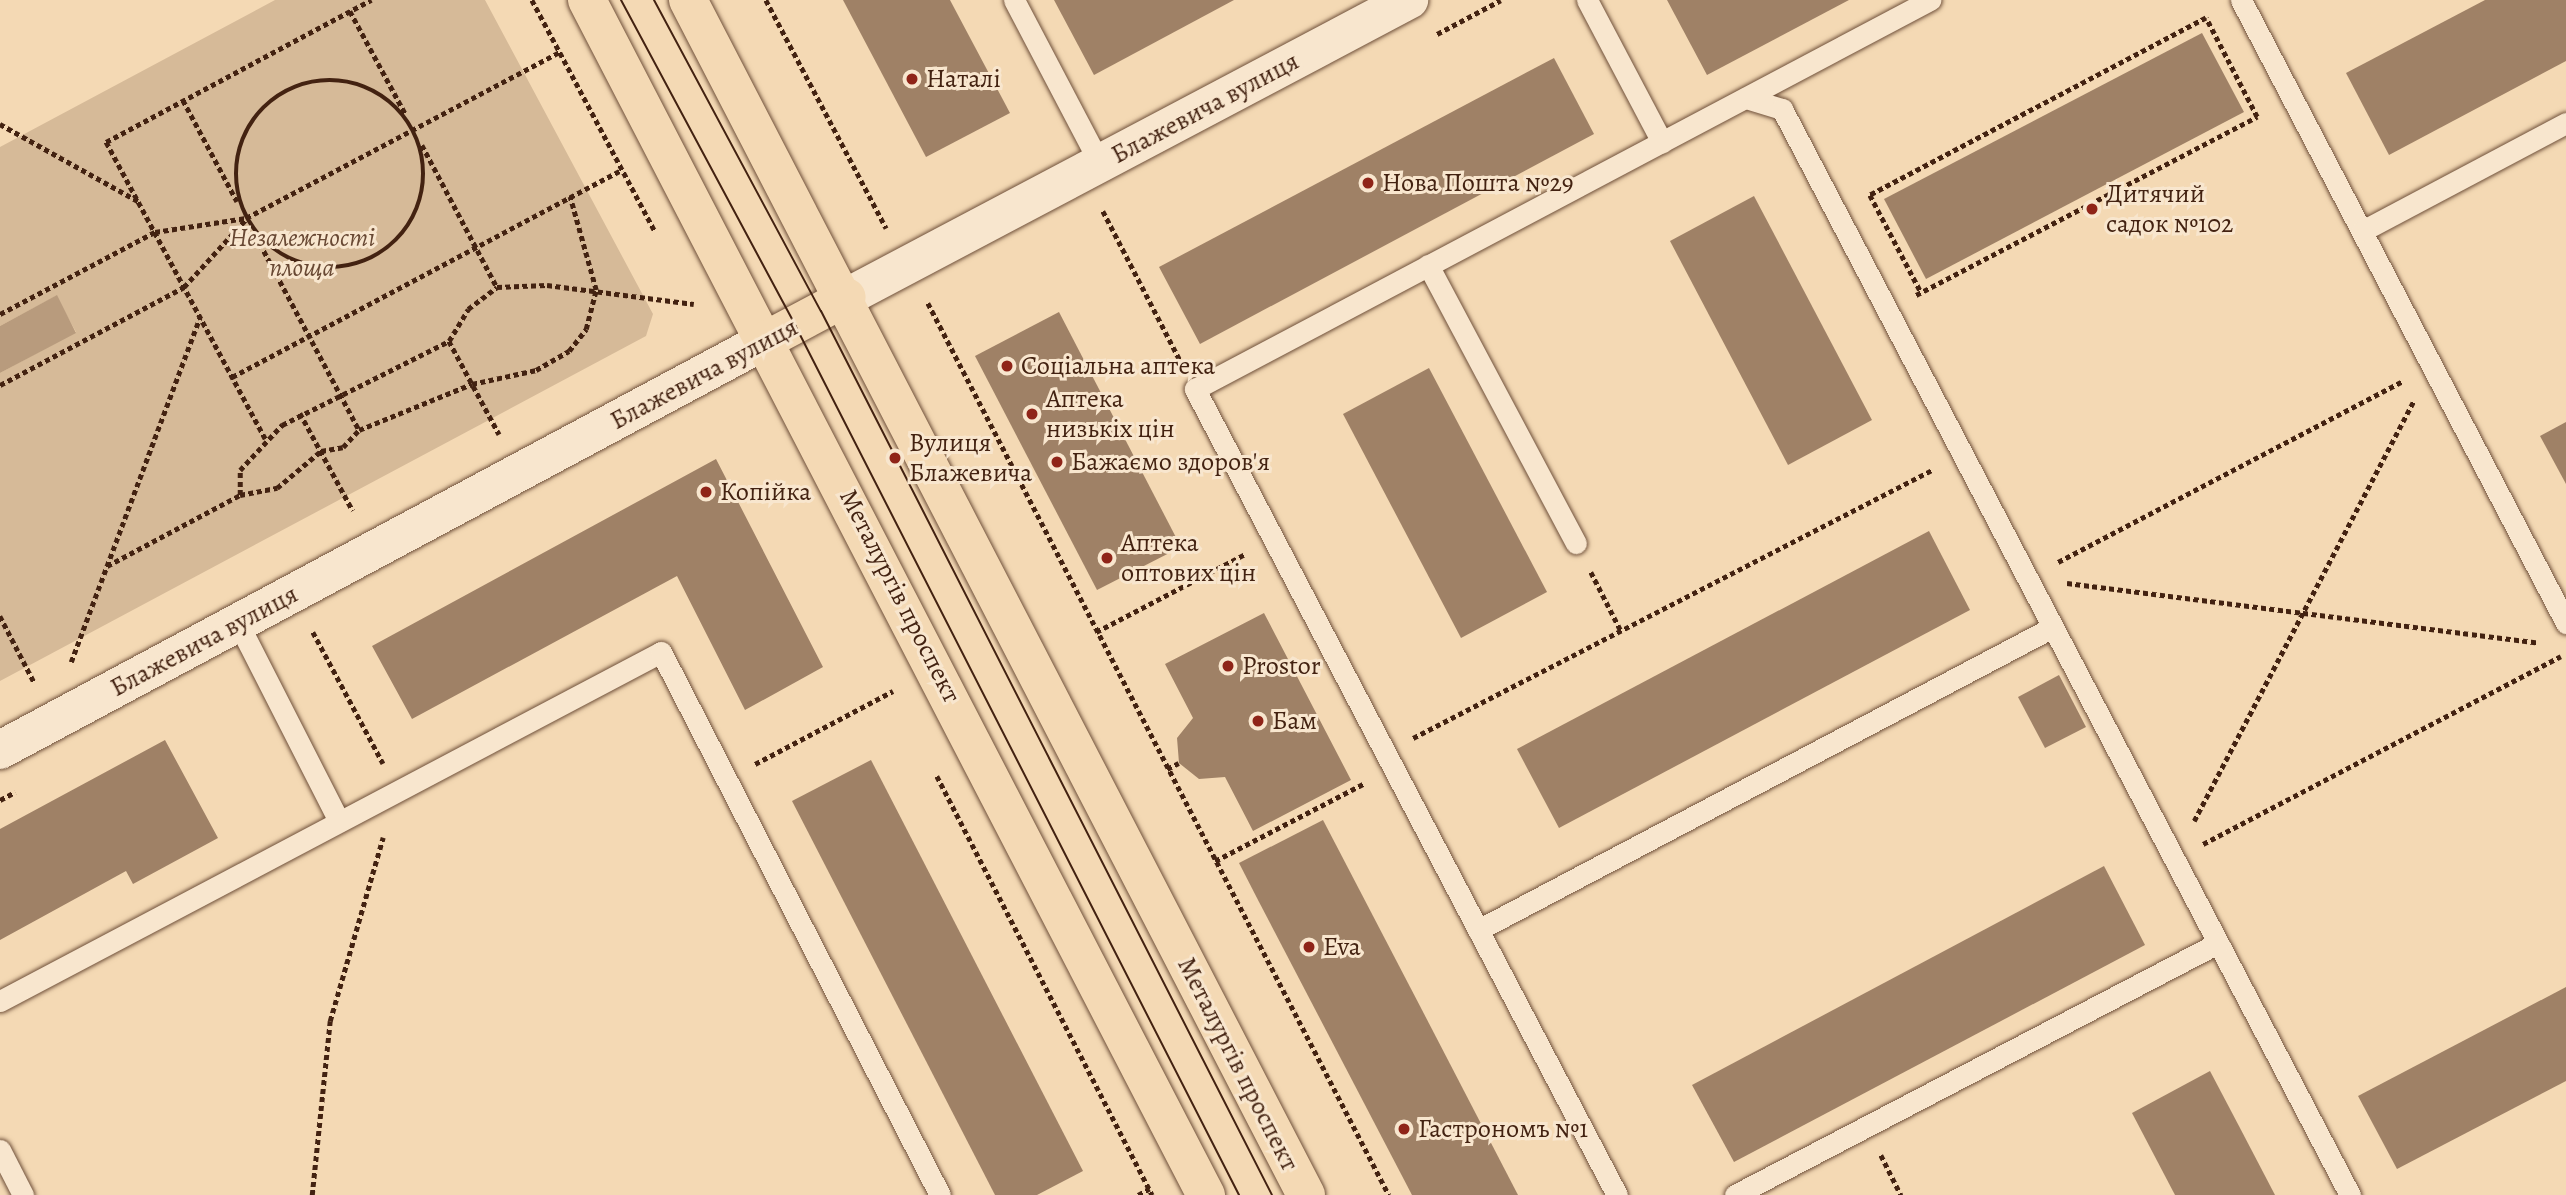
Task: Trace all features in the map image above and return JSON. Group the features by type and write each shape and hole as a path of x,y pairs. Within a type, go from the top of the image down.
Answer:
{"main road":[{"name":"Металургів проспект","path":"587,0 768,339 1206,1195"},
{"name":"Металургів проспект","path":"688,0 847,297 1306,1195"},
{"name":"Блажевича вулиця","path":"768,339 847,297"}],"street":[{"name":"Блажевича вулиця","path":"847,297 1409,0"},
{"name":"Блажевича вулиця","path":"0,750 768,339"}],"lane":[{"path":"1014,0 1100,164"},
{"path":"1587,0 1661,142"},
{"path":"1617,1195 1195,388 1930,0"},
{"path":"2241,0 2432,366 2557,584 2566,623"},
{"path":"1746,97 1782,109 2350,1195"},
{"path":"2362,231 2566,123"},
{"path":"1428,265 1576,543"},
{"path":"237,623 338,818"},
{"path":"1478,930 2053,627"},
{"path":"0,1001 338,818 661,652 940,1195"},
{"path":"1735,1195 2218,943"},
{"path":"0,1150 6,1176 23,1195"}],"path":[{"path":"265,439 106,142 371,0"},
{"path":"532,0 661,243"},
{"path":"766,0 885,228"},
{"path":"350,11 497,287"},
{"path":"2206,18 2257,117 1922,292 1870,195 2206,18"},
{"path":"0,314 155,232 246,218 560,52"},
{"path":"333,79 357,83 380,94 414,129 424,177 420,201 410,224 374,257 351,266 302,264 270,246 246,218 235,171 239,146 265,105 286,91 333,79"},
{"path":"183,100 359,430"},
{"path":"0,124 139,201"},
{"path":"232,377 622,170"},
{"path":"107,566 240,495 286,483 321,451 343,447 359,430 472,384 514,378 563,355 586,329 596,290 570,197"},
{"path":"1103,211 1195,388"},
{"path":"0,385 184,287 246,218"},
{"path":"240,495 240,470 265,439 300,413 342,398 449,341 468,309 497,287 596,290 694,304"},
{"path":"687,292 699,314"},
{"path":"925,305 1389,1195"},
{"path":"71,662 200,317"},
{"path":"449,341 499,433"},
{"path":"2028,578 2432,366"},
{"path":"2174,859 2432,366"},
{"path":"300,413 353,511"},
{"path":"1215,861 1621,631 1963,454"},
{"path":"1096,632 1274,539"},
{"path":"1576,543 1621,631"},
{"path":"2028,578 2552,644"},
{"path":"0,615 34,682"},
{"path":"313,632 397,789 330,1021 313,1195"},
{"path":"2174,859 2566,654"},
{"path":"887,679 900,703"},
{"path":"726,779 893,691"},
{"path":"1167,769 1179,763"},
{"path":"931,764 1152,1195"},
{"path":"1866,1127 1901,1195"},
{"path":"1138,1195 1149,1189"}],"green space":[{"name":"Незалежності площа","path":"275,0 485,0 653,314 646,336 0,681 0,373 76,332 56,296 0,326 0,147"}],"shaded area":[{"path":"57,295 76,333 0,373 0,326"}],"building":[{"path":"843,0 950,0 1010,113 926,157"},
{"path":"1054,0 1234,0 1094,75"},
{"path":"1667,0 1849,0 1707,75"},
{"path":"2485,0 2566,0 2566,61 2389,155 2346,73"},
{"path":"2202,33 2244,112 1926,279 1884,199"},
{"path":"1554,58 1594,134 1200,344 1159,267"},
{"path":"1754,196 1872,420 1788,465 1670,241"},
{"path":"1059,312 1181,547 1097,590 975,356"},
{"path":"1429,368 1547,592 1461,638 1343,414"},
{"path":"2566,422 2566,484 2540,436"},
{"path":"716,459 823,667 745,710 677,576 412,719 372,646"},
{"path":"1929,531 1970,610 1559,828 1517,749"},
{"path":"1264,613 1351,780 1253,831 1225,777 1199,779 1179,763 1177,738 1193,718 1165,664"},
{"path":"2059,675 2086,727 2045,748 2018,697"},
{"path":"165,740 218,838 133,884 126,871 0,940 0,829"},
{"path":"871,760 1083,1171 1037,1195 995,1195 792,801"},
{"path":"1323,820 1518,1195 1412,1195 1258,900 1239,863"},
{"path":"2104,866 2145,945 1734,1162 1692,1085"},
{"path":"2566,987 2566,1081 2397,1169 2358,1096"},
{"path":"2210,1071 2275,1195 2175,1195 2132,1113"}],"tram line":[{"path":"621,0 795,325 1239,1195"},
{"path":"654,0 821,311 1272,1195"}],"place":[{"name":"Наталі","path":"912,79"},
{"name":"Нова Пошта №29","path":"1368,183"},
{"name":"Дитячий садок №102","path":"2092,209"},
{"name":"Соціальна аптека","path":"1007,366"},
{"name":"Аптека низькіх цін","path":"1032,414"},
{"name":"Вулиця Блажевича","path":"895,458"},
{"name":"Бажаємо здоров'я","path":"1057,462"},
{"name":"Копійка","path":"706,492"},
{"name":"Аптека оптових цін","path":"1107,558"},
{"name":"Prostor","path":"1228,666"},
{"name":"Бам","path":"1258,721"},
{"name":"Eva","path":"1309,947"},
{"name":"Гастрономъ №1","path":"1404,1129"}]}
